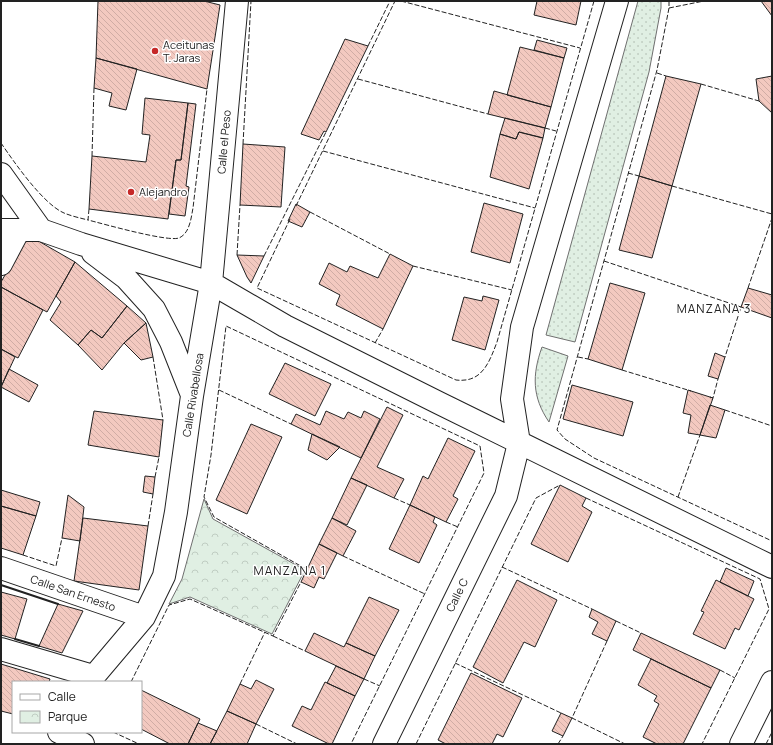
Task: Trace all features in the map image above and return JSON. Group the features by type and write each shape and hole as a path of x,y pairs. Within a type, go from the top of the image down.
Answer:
{"street":[{"name":"Calle el Peso","path":"211,283 237,1"},
{"path":"519,443 512,399 522,327 617,1"},
{"path":"1,174 41,230"},
{"path":"1,264 10,230 41,230 81,244 211,283 285,326 772,567"},
{"path":"81,244 126,278 154,309 171,342 192,396"},
{"name":"Calle Rivabellosa","path":"91,679 144,617 164,576 176,512 192,396 211,283"},
{"name":"Calle C","path":"384,744 506,496 519,443"},
{"name":"Calle San Ernesto","path":"1,568 144,617"},
{"path":"1,649 91,679"},
{"path":"741,744 772,682"},
{"path":"50,744 57,733"},
{"path":"60,733 84,744"}],"green space":[{"path":"638,1 661,1 661,8 649,72 575,342 546,335"},
{"path":"542,347 568,356 549,422 539,404 535,386 536,367"},
{"path":"204,499 213,519 305,570 272,634 190,597 169,604 182,579"}],"building":[{"name":"Aceitunas T. Jaras","path":"98,1 204,1 220,5 207,89 96,58"},
{"path":"537,1 581,1 576,25 534,15"},
{"path":"761,1 772,1 772,16"},
{"path":"345,39 368,46 326,132 324,131 319,140 301,134"},
{"path":"537,40 567,48 564,58 534,50"},
{"path":"520,47 564,58 551,107 507,95"},
{"path":"96,58 137,69 126,110 109,106 112,93 94,88"},
{"path":"666,76 701,84 672,186 639,176"},
{"path":"772,76 772,113 759,101 756,79"},
{"path":"494,91 551,107 545,128 488,114"},
{"path":"145,98 188,103 181,160 176,160 168,219 89,209 92,156 146,162 150,135 142,134"},
{"path":"188,103 196,104 186,186 189,187 185,216 169,214 176,160 181,160"},
{"path":"505,118 545,128 543,138 519,132 516,139 500,134"},
{"path":"519,132 543,138 529,189 490,177 500,134 516,139"},
{"path":"243,144 285,147 281,207 240,205"},
{"path":"639,176 672,186 652,258 619,250"},
{"path":"484,203 523,214 510,263 471,252"},
{"path":"296,204 310,212 302,227 288,221"},
{"path":"28,235 75,262 47,312 1,287 1,282"},
{"path":"390,254 413,266 383,329 336,305 340,295 319,284 329,263 347,272 350,266 378,278"},
{"path":"237,255 264,256 251,283 247,277"},
{"path":"75,262 127,306 102,338 91,330 78,345 50,320 61,302 56,296"},
{"path":"610,283 645,293 622,370 588,359"},
{"path":"1,287 43,310 18,358 1,349"},
{"path":"748,288 772,295 772,318 741,307"},
{"path":"483,296 499,300 485,350 452,340 464,297 482,301"},
{"path":"127,306 146,323 124,343 102,370 78,345 91,330 102,338"},
{"path":"146,323 153,357 141,360 124,343"},
{"path":"1,349 15,357 1,387"},
{"path":"715,353 725,357 718,379 708,376"},
{"path":"285,363 331,384 315,416 269,394"},
{"path":"9,369 38,385 29,402 1,387"},
{"path":"572,385 633,402 623,436 563,419"},
{"path":"688,390 713,398 700,435 688,433 691,415 683,413"},
{"path":"710,405 725,410 716,438 700,435"},
{"path":"387,407 403,415 377,467 404,479 394,498 351,478"},
{"path":"94,411 163,420 159,457 88,445"},
{"path":"326,411 344,419 348,412 361,418 364,411 380,419 361,458 291,424 296,414 320,425"},
{"path":"251,424 282,437 247,514 216,500"},
{"path":"312,434 340,447 327,460 308,450"},
{"path":"448,438 475,451 453,496 458,499 446,522 410,505 423,476 428,479"},
{"path":"145,476 155,477 153,494 143,492"},
{"path":"351,478 367,485 347,525 332,518"},
{"path":"560,485 586,498 582,506 592,512 568,562 531,544"},
{"path":"1,490 40,502 36,516 1,506"},
{"path":"68,495 84,507 80,541 62,538"},
{"path":"410,505 435,517 433,522 437,525 419,563 389,549"},
{"path":"1,506 36,516 23,555 1,548"},
{"path":"83,518 148,526 139,590 74,581"},
{"path":"332,518 356,531 343,556 319,544"},
{"path":"319,544 337,553 324,579 319,577 314,588 301,582"},
{"path":"726,568 754,581 748,596 720,582"},
{"path":"517,580 557,600 535,647 524,642 503,683 473,667"},
{"path":"716,580 754,599 739,630 735,628 725,649 693,634 704,612 701,611"},
{"path":"1,592 27,599 15,639 1,635"},
{"path":"369,597 399,610 375,656 346,643"},
{"path":"58,604 83,611 62,653 39,646"},
{"path":"592,609 616,621 607,641 592,634 598,622 589,617"},
{"path":"314,633 344,647 346,643 375,656 364,679 305,651"},
{"path":"641,633 720,670 711,688 633,650"},
{"path":"651,659 711,688 683,744 657,744 643,737 659,704 654,701 657,696 638,685"},
{"path":"1,664 50,679 49,681 12,681 12,714 1,711"},
{"path":"336,666 364,679 355,696 327,683"},
{"path":"471,673 522,698 503,737 497,734 492,744 446,744 438,740"},
{"path":"256,680 274,689 256,724 227,711 240,684 251,689"},
{"path":"325,682 355,696 332,744 329,744 292,726 302,706 311,710"},
{"path":"142,690 200,719 188,744 170,744 142,730"},
{"path":"227,711 256,724 247,744 210,744"},
{"path":"561,713 572,718 563,736 552,731"},
{"path":"198,723 217,731 210,744 188,744"}],"fence":[{"path":"243,144 251,1"},
{"path":"368,46 390,1"},
{"path":"296,206 395,1"},
{"path":"401,1 580,48"},
{"path":"290,219 257,288 456,380 465,380 478,375 487,364 497,342 594,1"},
{"path":"669,1 657,70 557,430 565,439 594,458 772,541"},
{"path":"669,8 704,1"},
{"path":"657,73 666,76"},
{"path":"358,79 488,114"},
{"path":"701,84 759,101"},
{"path":"92,156 94,88"},
{"path":"89,209 88,220 135,232 172,239 179,238 186,233 193,208 207,89"},
{"path":"545,128 556,131"},
{"path":"264,256 326,132"},
{"path":"1,143 13,161 47,201 64,213 88,220"},
{"path":"323,151 535,208"},
{"path":"628,173 639,176"},
{"path":"672,186 772,214"},
{"path":"237,255 240,205"},
{"path":"310,212 390,254"},
{"path":"748,288 772,218"},
{"path":"604,261 741,307 725,357"},
{"path":"413,266 512,290"},
{"path":"306,569 214,517 204,497 211,455 226,326 480,446 484,473 351,744"},
{"path":"375,343 383,329"},
{"path":"153,357 163,420"},
{"path":"578,357 588,359"},
{"path":"622,370 691,391"},
{"path":"710,397 713,398 718,379"},
{"path":"219,390 291,424"},
{"path":"725,410 772,426"},
{"path":"678,497 700,435"},
{"path":"155,477 159,457"},
{"path":"416,744 536,498 560,485"},
{"path":"148,526 153,494"},
{"path":"394,498 410,505"},
{"path":"586,498 760,579 769,609 702,744"},
{"path":"446,522 458,527"},
{"path":"23,555 56,566 62,538"},
{"path":"343,556 425,594"},
{"path":"502,567 592,609"},
{"path":"131,681 169,605 190,599 273,636 301,582"},
{"path":"616,621 641,633"},
{"path":"240,684 265,632"},
{"path":"273,636 305,651"},
{"path":"607,641 572,718 625,744"},
{"path":"455,663 561,713"},
{"path":"720,670 735,678"},
{"path":"364,679 380,686"},
{"path":"256,724 297,744"},
{"path":"766,744 772,732"},
{"path":"115,733 139,744"},
{"path":"558,744 563,736"}],"wall":[{"path":"1,585 58,604"},
{"path":"15,639 39,646"}],"place":[{"name":"Aceitunas T. Jaras","path":"155,51"},
{"name":"Alejandro","path":"131,192"}],"district":[{"name":"MANZANA 3","path":"714,309"},
{"name":"MANZANA 1","path":"290,571"}]}
